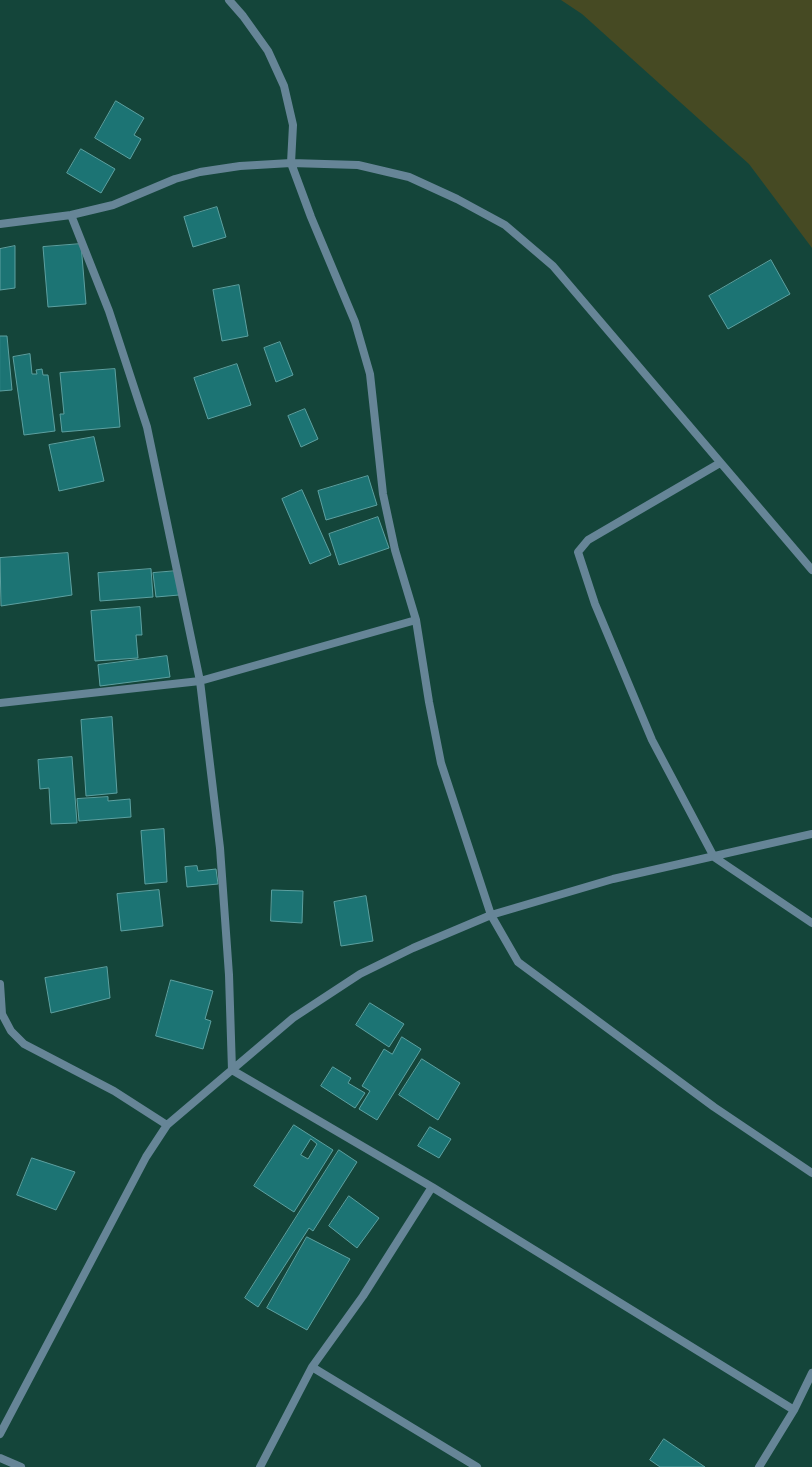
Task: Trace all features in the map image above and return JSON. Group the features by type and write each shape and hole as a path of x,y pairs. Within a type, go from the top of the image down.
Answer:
{"street":[{"path":"229,0 243,16 268,52 284,86 293,124 291,163 311,217 355,322 370,374 383,494 395,550 416,620 429,702 441,763 491,915 518,962 714,1107 812,1173"},
{"path":"0,224 71,215 113,205 175,179 200,172 240,166 291,163 358,165 409,177 457,199 505,225 553,266 812,570"},
{"path":"71,215 109,311 147,427 200,681 220,848 229,975 232,1070"},
{"path":"720,463 588,540 578,552 595,604 652,740 714,857 812,923"},
{"path":"0,703 200,681 416,620"},
{"path":"0,1434 146,1157 168,1125 293,1018 360,974 413,948 491,915 613,879 812,834"},
{"path":"0,984 2,1014 11,1031 24,1044 114,1091 168,1125"},
{"path":"232,1070 432,1187 794,1410"},
{"path":"260,1467 312,1367 362,1296 432,1187"},
{"path":"312,1367 477,1467"},
{"path":"759,1467 794,1410 812,1373"},
{"path":"0,1458 21,1467"}],"green space":[{"path":"561,0 812,0 812,248 749,164 582,14"}],"building":[{"path":"116,101 144,118 134,135 141,139 130,159 95,138"},
{"path":"81,149 115,169 101,193 67,173"},
{"path":"217,207 226,237 193,247 184,217"},
{"path":"81,244 86,304 48,307 43,247"},
{"path":"15,246 15,288 0,290 0,249"},
{"path":"771,260 790,294 728,329 709,296"},
{"path":"239,285 248,336 222,341 213,290"},
{"path":"0,336 7,336 12,390 0,391"},
{"path":"280,342 293,375 276,382 264,348"},
{"path":"30,354 32,374 37,374 36,370 42,369 43,375 48,375 55,431 24,435 13,357"},
{"path":"237,364 251,405 208,419 194,378"},
{"path":"115,369 120,427 62,432 60,414 64,414 60,373"},
{"path":"305,409 318,439 301,447 288,416"},
{"path":"94,437 104,481 59,491 49,445"},
{"path":"368,476 377,505 326,520 318,491"},
{"path":"302,490 331,555 310,564 282,499"},
{"path":"378,517 389,548 339,565 329,534"},
{"path":"68,553 72,595 1,606 0,558"},
{"path":"151,569 153,597 100,601 98,573"},
{"path":"177,571 179,595 156,597 153,573"},
{"path":"140,607 142,635 136,635 138,658 95,661 91,611"},
{"path":"167,656 170,677 100,686 98,665"},
{"path":"112,717 117,793 86,796 81,720"},
{"path":"72,757 77,823 51,824 49,788 40,789 38,760"},
{"path":"108,797 108,801 130,799 131,817 79,821 77,799"},
{"path":"164,829 167,882 145,884 141,831"},
{"path":"197,866 198,871 216,869 218,884 187,887 185,867"},
{"path":"159,890 163,926 121,931 117,894"},
{"path":"272,890 303,891 302,923 271,921"},
{"path":"366,896 373,941 341,946 334,902"},
{"path":"107,967 110,998 51,1013 45,978"},
{"path":"171,980 213,991 205,1019 211,1021 203,1049 156,1036"},
{"path":"370,1003 404,1024 389,1047 356,1025"},
{"path":"402,1037 421,1049 377,1120 359,1109 370,1091 362,1086 384,1049 392,1054"},
{"path":"422,1059 460,1083 438,1120 399,1095"},
{"path":"333,1067 351,1078 348,1083 365,1093 355,1108 321,1086"},
{"path":"294,1125 333,1150 294,1212 254,1186","holes":["311,1139 317,1144 308,1159 301,1155"]},
{"path":"430,1127 451,1139 439,1158 418,1146"},
{"path":"339,1150 357,1162 313,1231 309,1228 258,1307 245,1298"},
{"path":"32,1158 75,1172 56,1210 17,1195"},
{"path":"349,1196 379,1218 357,1248 329,1226"},
{"path":"307,1237 350,1259 307,1330 267,1308"},
{"path":"664,1439 705,1467 660,1467 650,1460"}]}
